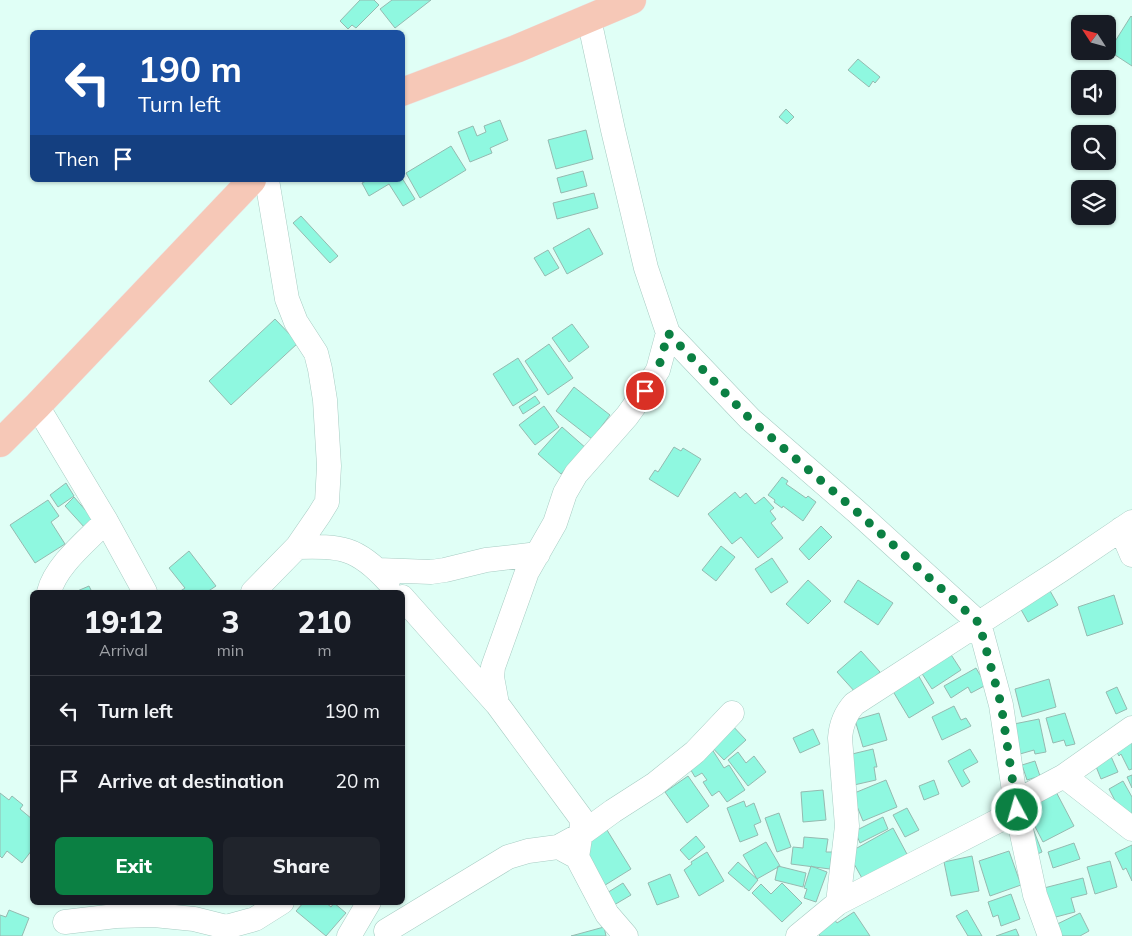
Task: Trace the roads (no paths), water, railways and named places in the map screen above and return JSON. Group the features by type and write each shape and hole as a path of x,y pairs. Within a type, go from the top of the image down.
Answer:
{"main road":[{"path":"405,91 516,49 632,0"},
{"path":"0,443 250,182"}],"street":[{"path":"589,19 646,268 668,333 750,419 856,511 979,623 1001,704 1017,806 1035,895 1050,936"},
{"path":"255,590 297,547 327,502 329,466 325,400 320,369 316,353 296,322 287,299 266,182"},
{"path":"497,704 492,677 493,667 527,572 555,523 565,493 576,474 626,416 658,370 668,333"},
{"path":"37,406 106,520 144,590"},
{"path":"50,590 54,578 62,567 106,520"},
{"path":"838,903 846,826 840,729 846,713 854,704 1062,570 1127,525 1132,555"},
{"path":"297,547 330,546 350,550 364,558 378,570 396,590"},
{"path":"378,570 431,572 486,560 538,554"},
{"path":"405,601 497,704 579,813 582,825 572,846"},
{"path":"375,905 386,933 508,857 528,851 572,846 695,752 732,713"},
{"path":"801,935 838,903 1017,806 1064,776 1132,728"},
{"path":"1064,776 1132,829"},
{"path":"572,846 607,914 626,936"},
{"path":"64,920 154,915 194,919 226,927 254,919 277,905"},
{"path":"349,936 367,905"}]}
